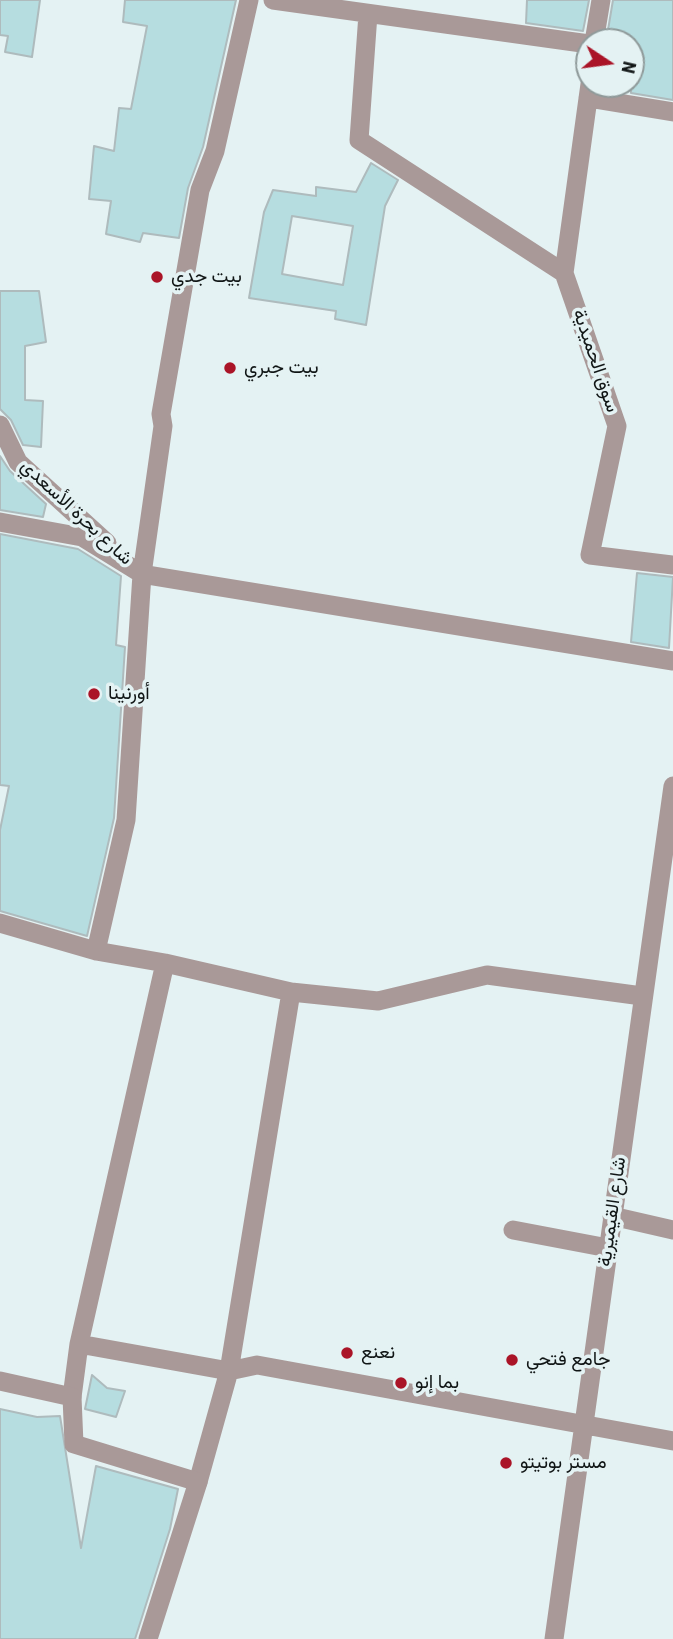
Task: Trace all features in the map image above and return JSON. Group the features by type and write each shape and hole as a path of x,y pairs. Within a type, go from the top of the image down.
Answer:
{"street":[{"path":"96,951 126,820 142,574 163,426 161,414 200,190 215,151 249,0"},
{"path":"273,0 575,42"},
{"path":"596,28 601,0"},
{"path":"368,14 359,140 564,273"},
{"name":"سوق الحميدية","path":"588,98 564,273 617,426 590,555 673,565"},
{"path":"617,98 673,112"},
{"name":"شارع بحرة الأسعدي","path":"0,425 18,462 142,574"},
{"name":"شارع بحرة الأسعدي","path":"0,522 82,537 142,574"},
{"path":"142,574 673,661"},
{"name":"شارع القيميرية","path":"554,1639 673,786"},
{"path":"0,923 96,951 165,963 291,992 378,1001 487,975 642,996"},
{"path":"165,963 79,1344 72,1397 74,1444 198,1482"},
{"path":"148,1639 198,1482 229,1371 291,992"},
{"path":"612,1216 673,1230"},
{"path":"513,1230 608,1248"},
{"path":"79,1344 229,1371 257,1366 673,1441"},
{"path":"0,1381 72,1397"}],"building":[{"path":"0,0 40,0 32,57 5,52 8,36 0,35"},
{"path":"125,0 236,0 203,147 188,188 179,238 143,233 140,242 106,234 111,201 89,199 94,146 114,151 119,108 131,109 147,26 123,22"},
{"path":"527,0 589,0 584,28 575,30 526,23"},
{"path":"613,0 673,0 673,100 645,95 645,28 608,28"},
{"path":"371,163 398,180 385,206 366,325 335,319 336,311 249,298 264,212 273,190 316,196 316,187 356,192","holes":["292,216 353,226 343,285 282,274"]},
{"path":"0,291 39,291 46,342 25,346 25,400 43,401 41,447 23,445 11,420 0,409"},
{"path":"0,456 10,471 46,504 43,517 0,510"},
{"path":"0,534 78,549 121,576 116,645 125,647 114,818 87,936 0,911 0,830 9,786 0,785"},
{"path":"637,573 673,577 669,648 631,642"},
{"path":"92,1375 107,1388 125,1391 116,1417 85,1409"},
{"path":"0,1409 37,1417 60,1416 81,1548 96,1466 178,1489 170,1529 135,1639 0,1639"}],"place":[{"name":"بيت جدي","path":"157,277"},
{"name":"بيت جبري","path":"230,368"},
{"name":"أورنينا","path":"94,694"},
{"name":"نعنع","path":"347,1353"},
{"name":"جامع فتحي","path":"512,1360"},
{"name":"بما إنو","path":"401,1383"},
{"name":"مستر بوتيتو","path":"506,1463"}]}
